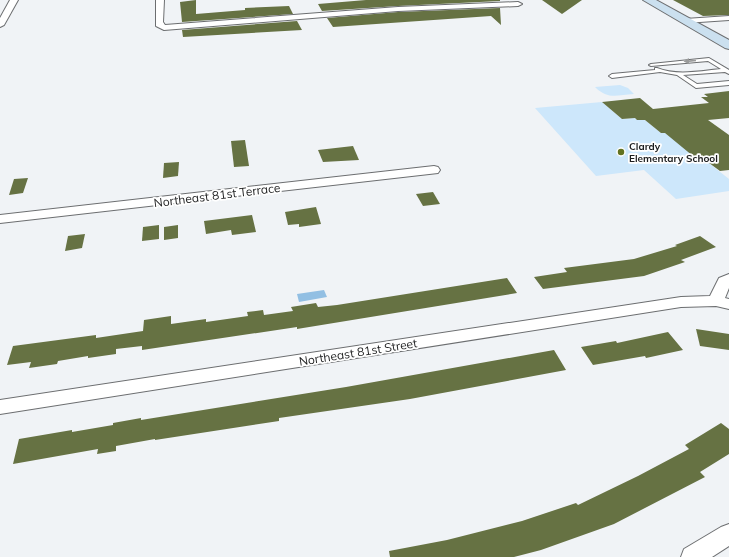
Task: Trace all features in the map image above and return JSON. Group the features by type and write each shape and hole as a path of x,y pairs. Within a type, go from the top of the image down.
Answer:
{"street":[{"path":"0,24 14,0"},
{"path":"160,0 159,22 160,26 164,28 398,9 518,4"},
{"path":"648,0 729,45"},
{"path":"685,21 729,18"},
{"name":"Northeast 81st Terrace","path":"0,219 434,170"},
{"name":"Northeast 81st Street","path":"0,407 681,302 723,303 724,281 729,279"},
{"path":"692,557 729,534"}],"lane":[{"path":"660,71 651,65 709,59 727,71"},
{"path":"612,76 660,71 678,74 727,71"},
{"path":"678,74 696,86 729,83"}],"shaded area":[{"path":"620,85 628,88 634,94 613,96 604,94 595,87"},
{"path":"602,102 622,119 635,118 637,120 645,120 661,133 665,133 705,160 729,179 729,191 676,199 644,170 596,176 535,108"}],"water":[{"path":"324,290 327,297 299,302 297,294"}],"building":[{"path":"196,0 196,14 245,10 245,8 289,6 293,14 182,22 180,2"},
{"path":"366,0 500,1 322,11 318,4"},
{"path":"542,0 582,0 562,14"},
{"path":"673,0 729,0 729,15 703,16"},
{"path":"500,8 501,25 491,16 333,27 327,18 398,12"},
{"path":"297,21 302,30 183,37 182,30"},
{"name":"Clardy Elementary School","path":"729,91 729,118 708,120 729,135 729,170 720,171 705,160 699,161 665,133 661,133 645,120 637,120 635,118 622,119 602,102 640,98 653,109 709,103 701,97 708,97 704,94"},
{"path":"245,140 249,166 234,167 231,141"},
{"path":"353,146 359,160 323,162 318,150"},
{"path":"179,162 178,176 163,178 164,163"},
{"path":"28,178 23,193 9,195 14,179"},
{"path":"433,192 440,204 423,206 416,194"},
{"path":"316,207 321,224 299,227 299,224 288,225 285,212"},
{"path":"252,215 256,232 232,235 231,230 206,234 204,221"},
{"path":"159,225 159,239 142,241 143,227"},
{"path":"178,225 178,238 164,240 164,227"},
{"path":"85,234 82,248 65,251 68,236"},
{"path":"700,236 716,247 681,260 685,262 644,276 543,289 534,277 567,272 564,268 634,259 677,246 675,245"},
{"path":"507,278 517,293 297,329 297,327 142,350 142,346 116,349 116,354 88,358 88,356 58,361 57,364 29,368 31,362 7,365 13,346 96,335 96,338 143,331 144,320 171,316 171,324 206,319 206,322 248,316 247,312 263,310 264,315 293,311 291,307 316,303 318,307 337,305"},
{"path":"696,329 729,334 729,350 700,346"},
{"path":"668,332 683,350 646,358 645,356 593,365 581,347 616,341 617,343"},
{"path":"554,350 566,370 410,399 279,418 279,421 116,446 116,451 97,454 98,449 13,464 19,439 113,425 113,423 141,418 141,420 346,387"},
{"path":"721,423 729,429 729,454 700,472 705,477 614,524 541,550 514,557 390,557 389,551 447,540 522,521 576,503 578,505 689,449 685,445"}],"place":[{"name":"Clardy Elementary School","path":"621,152"}]}
